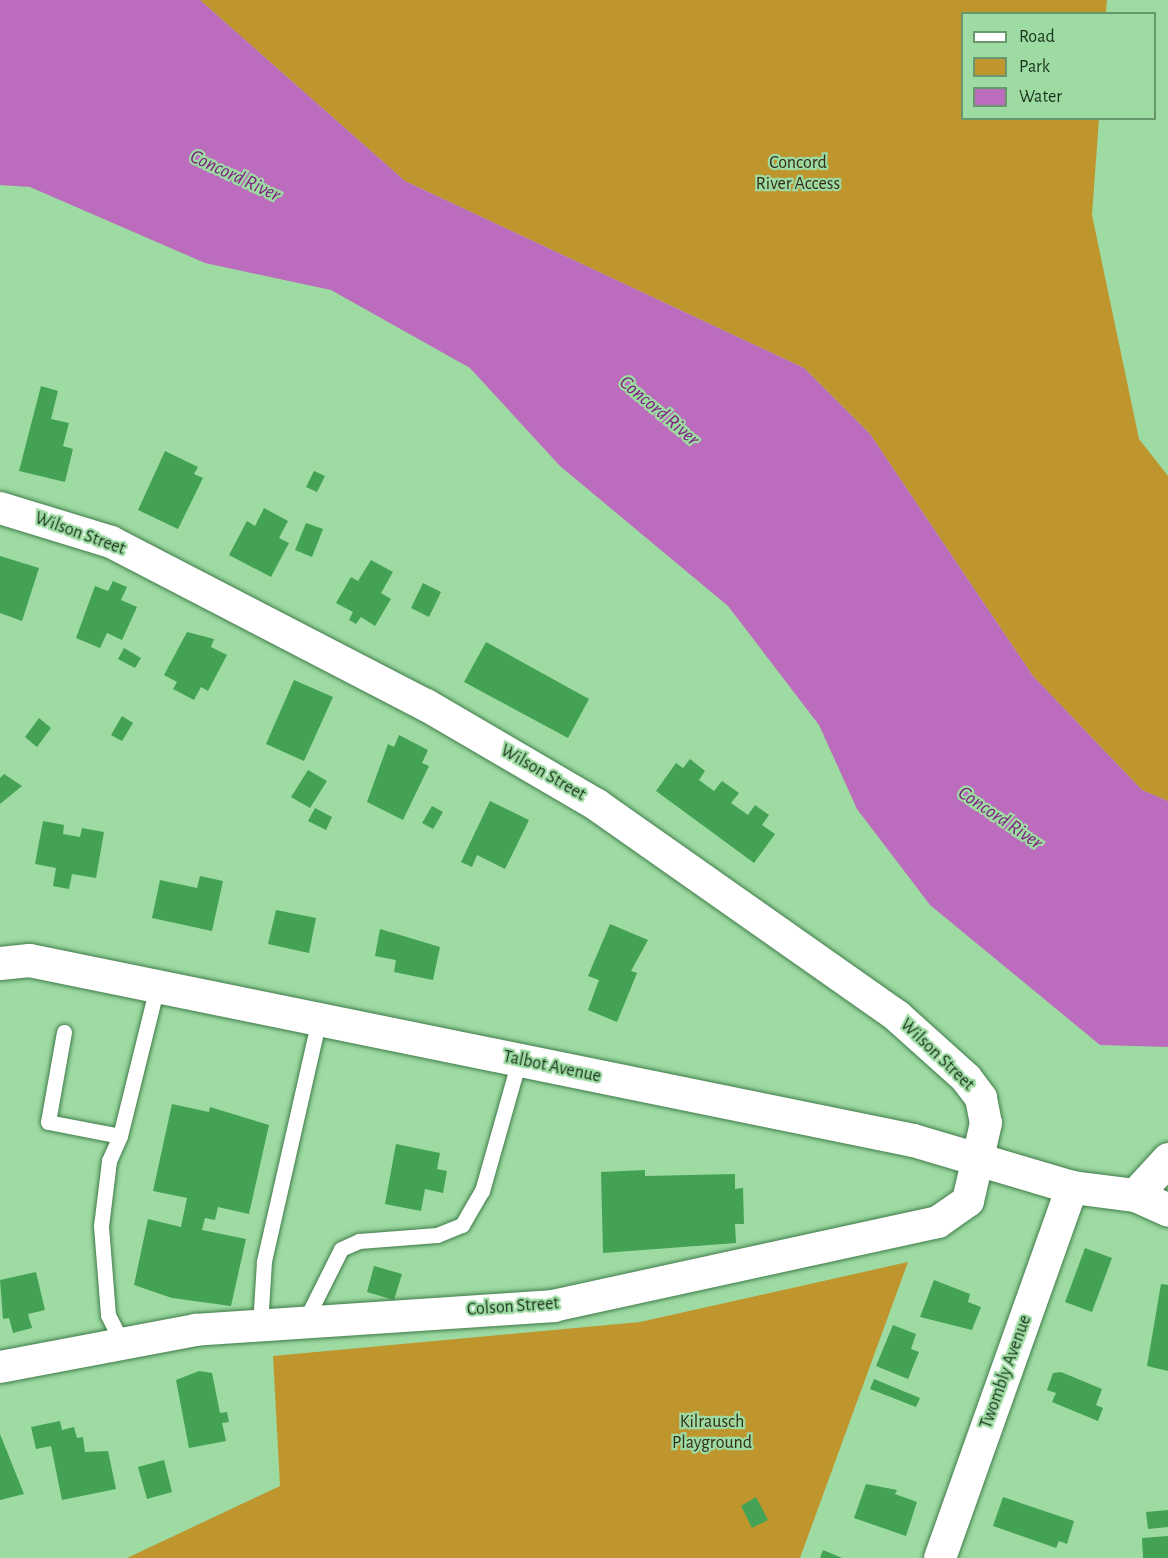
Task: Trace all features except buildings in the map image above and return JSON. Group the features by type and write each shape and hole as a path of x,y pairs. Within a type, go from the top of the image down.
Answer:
{"street":[{"name":"Wilson Street","path":"0,508 111,542 426,705 597,805 897,1016 966,1078 982,1106 982,1156"},
{"name":"Talbot Avenue","path":"0,942 14,962 157,986 982,1156 1072,1187"},
{"name":"Colson Street","path":"0,1367 121,1341 260,1325 554,1306 938,1222 968,1201 982,1156"},
{"path":"1135,1195 1168,1159"},
{"path":"1072,1187 1135,1195 1168,1210"},
{"name":"Twombly Avenue","path":"940,1558 1072,1187"}],"lane":[{"path":"121,1341 108,1315 101,1226 109,1161 120,1136 157,986"},
{"path":"260,1325 264,1261 319,1019"},
{"path":"64,1032 48,1122 120,1136"},
{"path":"305,1322 341,1249 359,1240 437,1235 462,1226 482,1191 519,1060"}],"green space":[{"name":"Concord River Access","path":"200,0 1107,0 1106,12 961,12 961,120 1099,120 1092,215 1139,439 1168,476 1168,801 1142,790 1033,676 870,434 804,368 405,181"},
{"name":"Kilrausch Playground","path":"908,1262 800,1558 127,1558 280,1486 273,1356 640,1322"}],"water":[{"name":"Concord River","path":"0,0 200,0 405,181 804,368 870,434 1033,676 1142,790 1168,801 1168,1047 1100,1045 930,905 857,809 819,725 728,606 560,466 470,368 331,290 205,263 30,187 0,185"}]}
